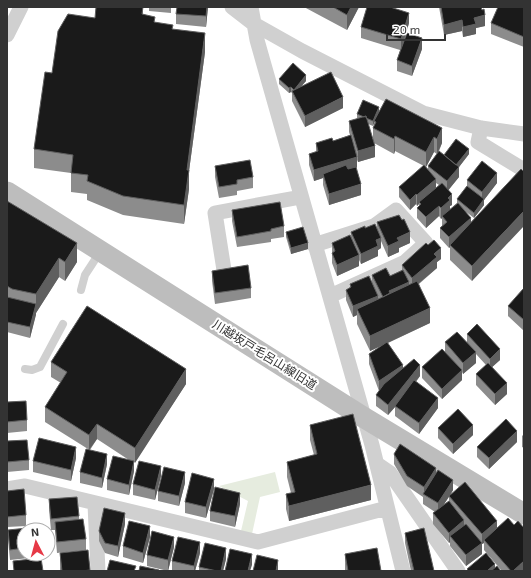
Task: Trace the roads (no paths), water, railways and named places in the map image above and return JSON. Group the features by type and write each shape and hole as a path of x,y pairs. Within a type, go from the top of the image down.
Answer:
{"street":[{"path":"7,35 21,7"},
{"path":"232,7 254,24 308,55 423,113 481,128 524,134"},
{"path":"251,7 254,24 300,197 330,296 377,464 402,571"},
{"path":"481,128 478,142 524,170"},
{"name":"川越坂戸毛呂山線旧道","path":"7,192 363,417 524,514"},
{"path":"224,270 215,212 300,197"},
{"path":"314,244 374,226 396,210 426,243 405,262 330,296"},
{"path":"377,464 390,473 458,571"},
{"path":"7,489 25,486 258,542 387,508"},
{"path":"95,504 98,571"}],"lane":[{"path":"81,290 84,275 101,250"},
{"path":"25,369 32,370 40,367 63,324"}]}
